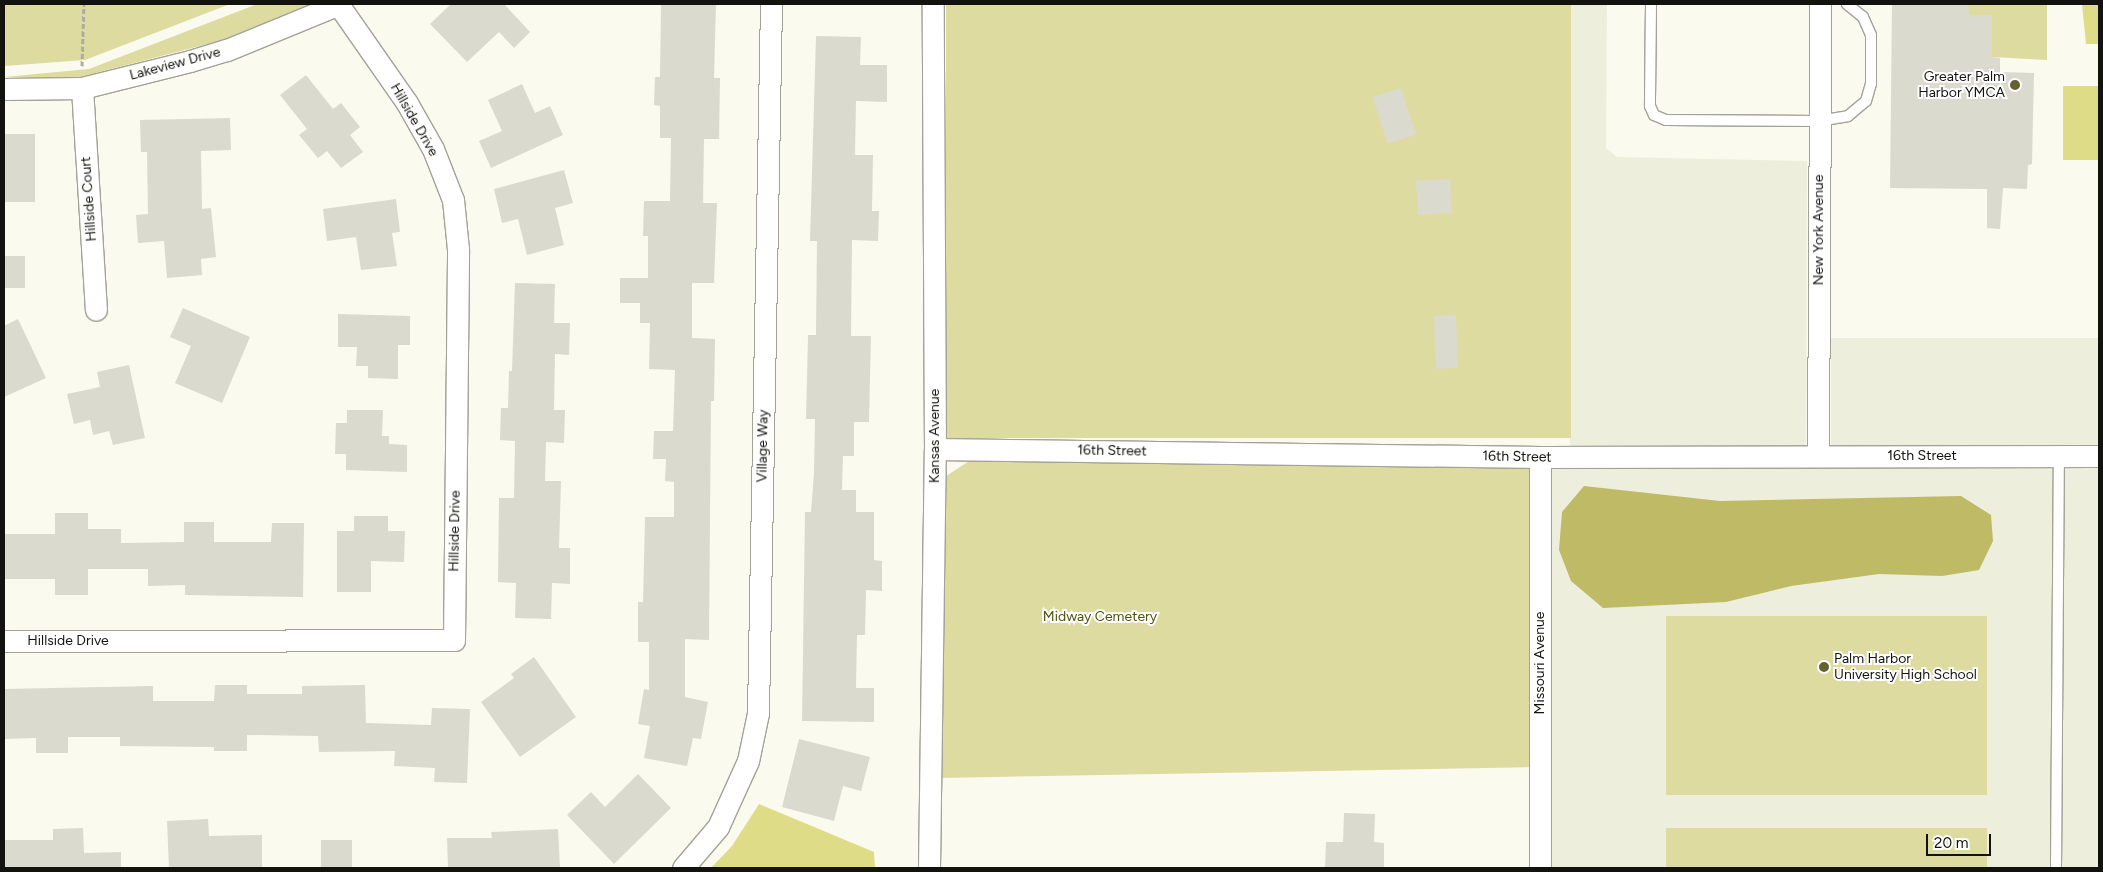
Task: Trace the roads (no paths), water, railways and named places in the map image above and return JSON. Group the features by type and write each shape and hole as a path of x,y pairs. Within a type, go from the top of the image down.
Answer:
{"street":[{"name":"Lakeview Drive","path":"4,89 82,88 227,50 338,4"},
{"name":"Hillside Drive","path":"4,641 454,640 458,249 453,200 433,149 416,118 338,4"},
{"name":"Village Way","path":"683,868 718,827 748,761 758,713 770,4"},
{"name":"Kansas Avenue","path":"929,868 935,449 934,4"},
{"name":"New York Avenue","path":"1818,456 1820,4"},
{"name":"Hillside Court","path":"82,88 96,310"},
{"name":"16th Street","path":"935,449 1540,457 2099,456"},
{"name":"Missouri Avenue","path":"1540,457 1540,868"}],"lane":[{"path":"1651,4 1650,106 1654,115 1666,120 1818,121 1848,116 1866,101 1871,84 1871,35 1863,17 1847,4"},
{"path":"2056,868 2059,456"}],"place":[{"name":"Greater Palm Harbor YMCA","path":"2015,85"},
{"name":"Palm Harbor University High School","path":"1824,667"}],"park label":[{"name":"Midway Cemetery","path":"1100,617"}]}
